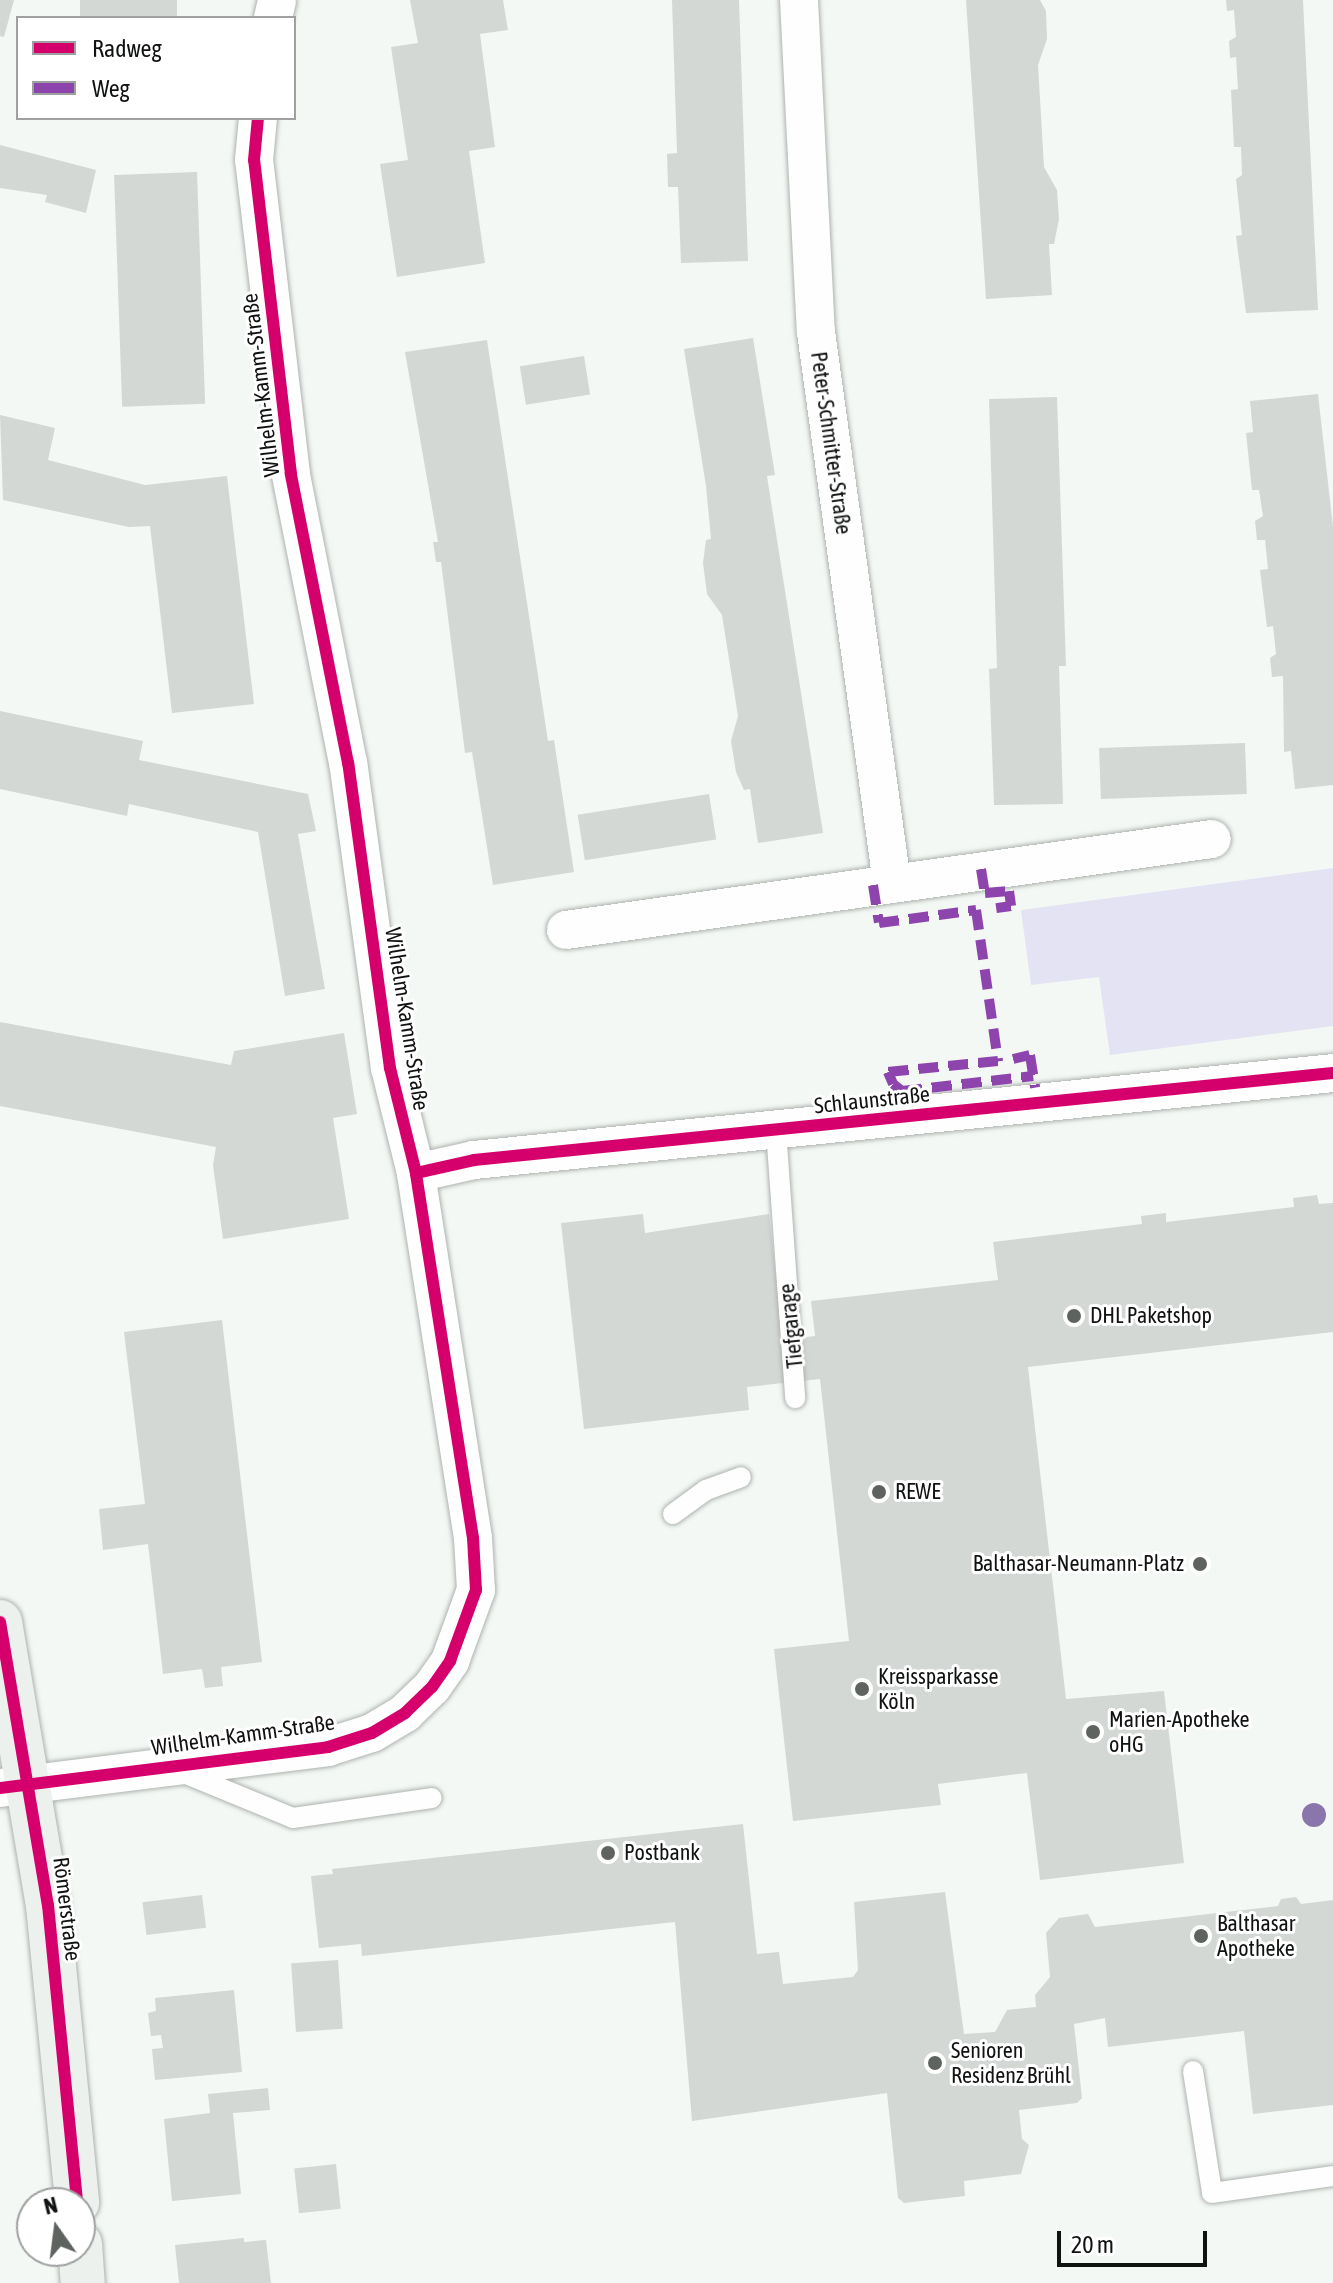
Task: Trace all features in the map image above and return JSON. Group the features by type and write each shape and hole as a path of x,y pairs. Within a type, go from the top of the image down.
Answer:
{"main road":[{"name":"Römerstraße","path":"0,1622 14,1785 49,1916 75,2187"}],"street":[{"name":"Peter-Schmitter-Straße","path":"799,0 816,332 892,883"},
{"name":"Wilhelm-Kamm-Straße","path":"14,1785 328,1747 372,1733 405,1713 432,1687 468,1619 476,1590 473,1538 416,1173 390,1068 348,763 291,474 254,160 258,120"},
{"path":"566,930 1212,839"},
{"name":"Schlaunstraße","path":"416,1173 474,1160 1333,1073"}],"lane":[{"name":"Tiefgarage","path":"776,1130 795,1398"},
{"path":"673,1514 706,1490 741,1477"},
{"path":"168,1767 293,1818 432,1798"},
{"path":"1193,2071 1212,2193 1333,2176"}],"shaded area":[{"path":"1333,868 1333,1026 1110,1055 1099,977 1031,985 1021,910"}],"building":[{"path":"0,0 14,0 4,37 0,36"},
{"path":"80,0 177,0 177,16 80,16"},
{"path":"410,0 503,0 508,30 480,34 495,147 469,151 485,263 397,277 380,164 408,160 391,47 418,43"},
{"path":"672,0 739,0 748,261 681,263 678,187 668,187 667,154 677,153"},
{"path":"966,0 1040,0 1046,11 1047,39 1038,65 1044,167 1057,190 1059,219 1054,244 1049,244 1052,295 986,299"},
{"path":"1226,0 1303,0 1318,310 1246,313 1236,236 1242,235 1236,179 1242,175 1241,147 1234,147 1231,90 1238,89 1236,57 1230,58 1229,41 1236,37 1234,10 1227,11"},
{"path":"0,145 96,170 86,213 45,202 47,195 0,188"},
{"path":"197,172 205,404 122,407 114,175"},
{"path":"753,338 775,475 767,476 823,833 758,843 750,789 744,790 736,772 731,741 738,716 722,615 707,594 703,563 706,540 711,539 706,486 684,349"},
{"path":"487,340 548,741 554,740 574,872 493,885 472,752 465,753 441,562 436,562 433,542 438,542 405,352"},
{"path":"584,356 590,395 526,405 520,366"},
{"path":"1318,394 1333,527 1333,785 1295,789 1291,751 1284,752 1283,676 1272,677 1270,658 1276,654 1273,626 1267,627 1260,570 1268,569 1265,540 1257,540 1255,521 1263,516 1259,490 1252,490 1246,433 1253,432 1250,401"},
{"path":"1057,397 1066,666 1059,666 1063,804 994,805 989,669 997,668 989,399"},
{"path":"0,415 55,428 48,460 145,485 227,476 254,704 172,713 150,526 129,527 3,500"},
{"path":"0,711 143,741 139,760 308,794 316,831 298,834 325,989 285,996 258,832 129,804 127,816 0,789"},
{"path":"1245,743 1247,794 1101,799 1099,748"},
{"path":"709,794 716,839 585,860 578,815"},
{"path":"0,1022 231,1065 234,1051 344,1033 357,1114 333,1118 349,1219 223,1239 213,1165 216,1147 0,1106"},
{"path":"1317,1195 1319,1204 1333,1203 1333,1332 1028,1367 1066,1699 1164,1691 1184,1863 1040,1880 1027,1773 938,1784 941,1805 793,1821 774,1649 849,1641 820,1379 747,1387 749,1410 584,1429 561,1223 643,1214 645,1233 769,1214 783,1340 815,1336 811,1301 998,1280 993,1242 1142,1224 1141,1216 1166,1213 1166,1222 1294,1207 1293,1198"},
{"path":"222,1320 262,1662 221,1667 223,1686 205,1688 202,1669 163,1674 148,1544 103,1550 99,1509 145,1504 124,1332"},
{"path":"743,1824 757,1954 779,1952 783,1984 853,1977 858,1970 854,1902 945,1892 964,2034 995,2032 1007,2010 1036,2007 1035,1995 1050,1977 1046,1933 1059,1918 1088,1914 1095,1927 1278,1906 1281,1899 1296,1897 1301,1904 1333,1900 1333,2105 1253,2114 1244,2031 1108,2047 1105,2018 1074,2024 1082,2098 1077,2103 1019,2110 1022,2139 1029,2145 1021,2174 964,2181 965,2196 904,2203 898,2198 887,2093 692,2121 675,1922 362,1956 361,1944 319,1948 311,1876 333,1874 332,1869"},
{"path":"202,1895 206,1928 146,1935 142,1902"},
{"path":"338,1960 343,2029 296,2032 291,1963"},
{"path":"234,1990 242,2072 155,2080 152,2049 163,2048 161,2035 151,2036 148,2013 156,2011 155,1998"},
{"path":"268,2088 270,2110 233,2113 241,2194 172,2201 164,2119 210,2113 208,2094"},
{"path":"336,2164 341,2209 299,2213 294,2168"},
{"path":"244,2238 244,2242 266,2240 271,2283 179,2283 175,2245"}],"marked path":[{"path":"981,869 985,893 1009,891 1011,906 996,908"},
{"path":"873,885 879,923 976,910 998,1061 888,1072 893,1084 902,1091 1033,1076"},
{"path":"1013,1059 1030,1055 1035,1088"}],"cycle path":[{"path":"0,1788 328,1747 372,1733 405,1713 432,1687 450,1661 476,1590 473,1538 416,1173 390,1068 348,763 291,474 254,160 258,120"},
{"path":"416,1173 474,1160 1333,1073"},
{"path":"0,1622 48,1905 75,2187"}],"place":[{"name":"DHL Paketshop","path":"1074,1316"},
{"name":"REWE","path":"879,1492"},
{"name":"Balthasar-Neumann-Platz","path":"1200,1564"},
{"name":"Kreissparkasse Köln","path":"862,1689"},
{"name":"Marien-Apotheke oHG","path":"1093,1732"},
{"name":"Postbank","path":"608,1853"},
{"name":"Balthasar Apotheke","path":"1201,1936"},
{"name":"Senioren Residenz Brühl","path":"935,2063"}]}
